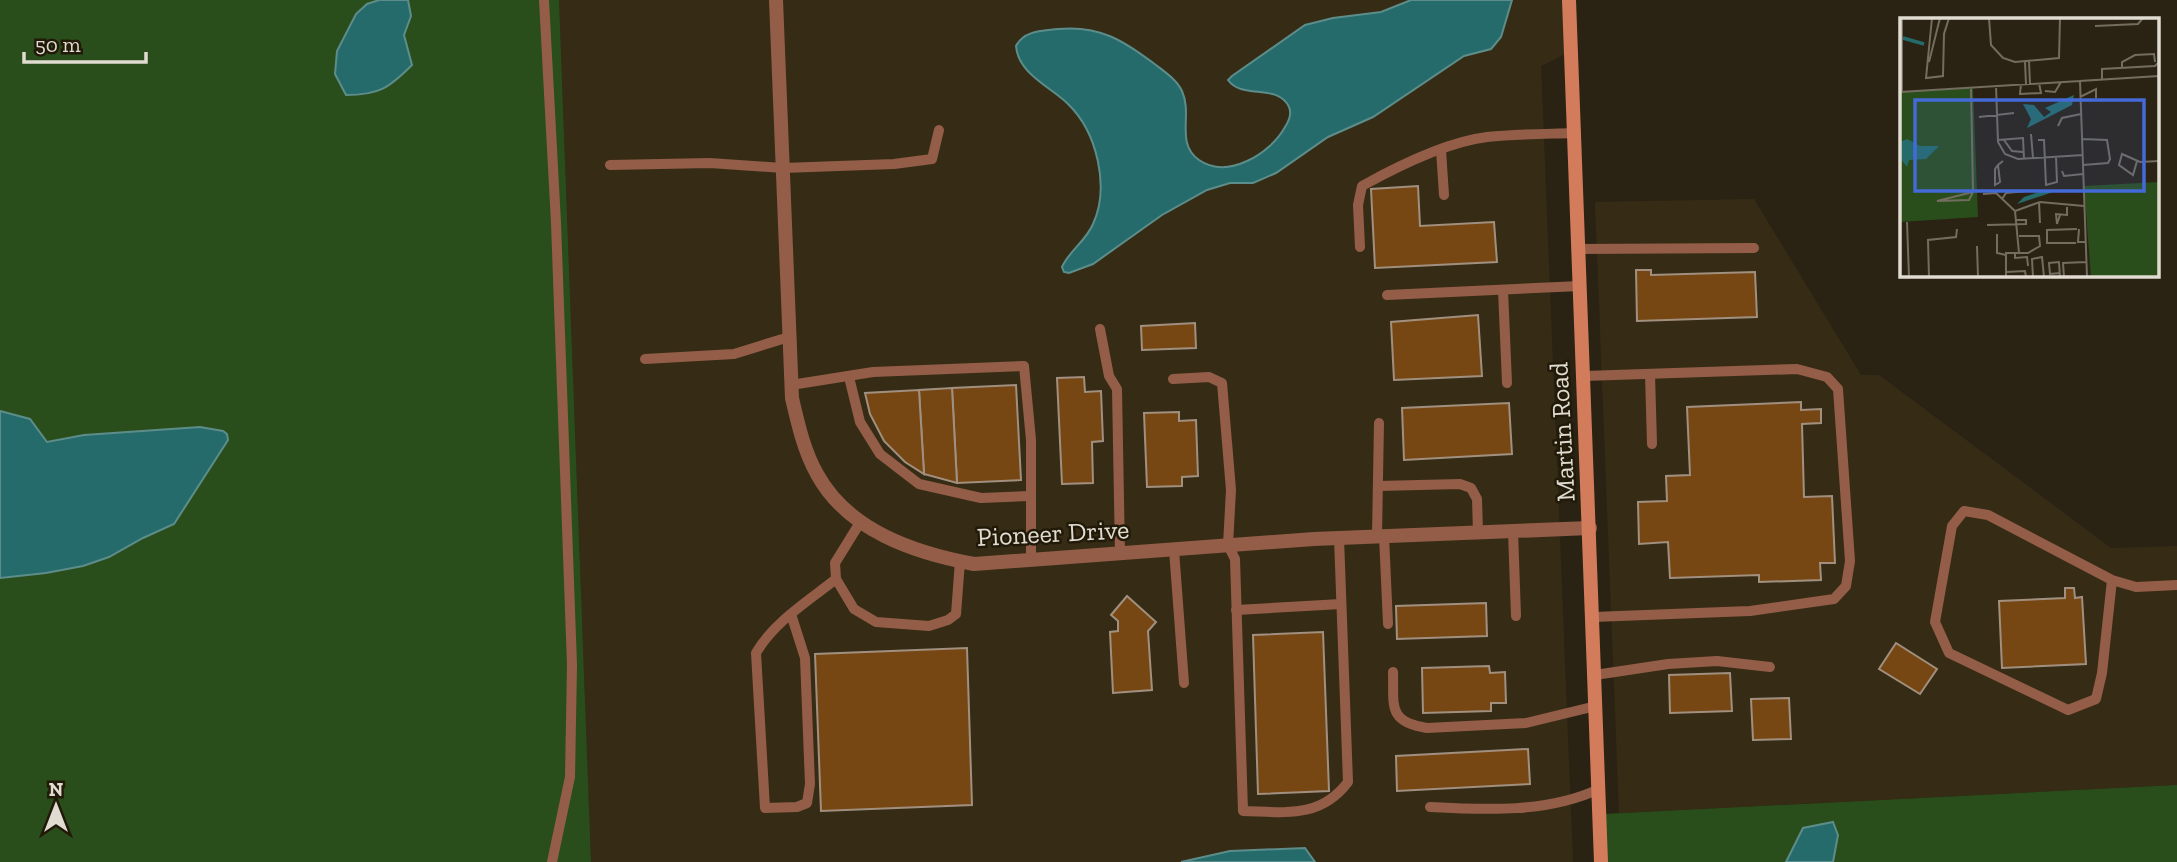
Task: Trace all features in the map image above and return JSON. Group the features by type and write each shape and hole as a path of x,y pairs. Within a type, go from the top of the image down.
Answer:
{"main road":[{"name":"Martin Road","path":"1569,0 1601,862"}],"street":[{"name":"Pioneer Drive","path":"776,0 789,337 798,425 817,476 850,513 885,537 931,556 974,564 1339,538 1590,528"}],"lane":[{"path":"544,0 555,210 572,665 570,777 552,862"},
{"path":"610,165 710,163 783,167 894,164 932,159 939,130"},
{"path":"1360,247 1358,205 1362,186 1393,169 1441,149 1485,137 1574,133"},
{"path":"1441,149 1444,195"},
{"path":"1578,248 1754,248"},
{"path":"1387,295 1580,286"},
{"path":"1503,289 1507,383"},
{"path":"1100,329 1109,376 1117,388 1120,554"},
{"path":"645,359 734,354 789,337"},
{"path":"792,385 873,372 1024,366 1031,440 1031,560"},
{"path":"1584,376 1797,369 1827,377 1838,389 1850,561 1846,586 1834,599 1750,611 1593,617"},
{"path":"1650,374 1652,444"},
{"path":"849,377 860,422 880,454 919,484 981,498 1030,496"},
{"path":"1173,379 1209,377 1222,383 1231,490 1228,545 1235,559 1243,811 1288,812 1317,809 1337,796 1348,782 1339,538"},
{"path":"1379,424 1378,486 1388,624"},
{"path":"1378,486 1460,484 1471,488 1476,499 1478,532"},
{"path":"2112,580 2102,673 2096,699 2068,710 1949,653 1935,622 1952,526 1964,511 1988,515 2112,580 2136,587 2177,585"},
{"path":"861,521 835,563 836,579 854,609 876,622 929,626 948,620 956,614 960,561"},
{"path":"1513,531 1516,616"},
{"path":"1174,550 1184,683"},
{"path":"791,614 805,658 810,785 807,803 797,807 765,808 756,653 763,642 791,614 836,579"},
{"path":"1236,610 1341,604"},
{"path":"1595,674 1668,664 1717,661 1770,667"},
{"path":"1393,672 1394,710 1400,721 1413,726 1427,728 1526,723 1596,706"},
{"path":"1430,807 1471,809 1557,804 1599,789"}],"shaded area":[{"path":"559,0 1567,0 1569,52 1541,66 1573,862 591,862"},
{"path":"1754,199 1861,375 1879,375 2111,548 2177,546 2177,785 1619,813 1595,202"}],"green space":[{"path":"0,0 559,0 591,862 0,862"},
{"path":"2177,785 2177,862 1607,862 1604,814"}],"water":[{"path":"379,0 408,0 411,16 404,35 412,65 383,89 367,94 346,95 335,74 337,51 356,14 367,4"},
{"path":"1411,0 1512,0 1501,37 1491,49 1464,56 1373,117 1328,137 1276,173 1253,183 1230,183 1207,190 1162,215 1093,264 1069,273 1064,272 1062,267 1065,261 1090,230 1098,209 1098,161 1087,129 1078,116 1068,104 1029,72 1018,56 1016,46 1024,37 1034,32 1073,28 1111,36 1133,49 1167,73 1180,87 1185,100 1186,137 1192,153 1210,165 1223,167 1248,161 1270,146 1288,122 1290,115 1289,107 1277,95 1234,86 1228,80 1232,76 1305,25 1333,18 1381,12"},
{"path":"0,411 30,419 47,442 84,435 200,427 223,431 228,440 174,524 109,557 83,566 0,578"},
{"path":"1833,822 1838,835 1833,862 1786,862 1803,828"},
{"path":"1305,848 1315,862 1181,862 1230,851"}],"building":[{"path":"1418,186 1420,226 1494,222 1497,262 1375,268 1371,189"},
{"path":"1636,270 1651,270 1651,275 1755,272 1757,317 1637,321"},
{"path":"1478,315 1482,376 1394,380 1391,322"},
{"path":"1195,323 1196,348 1142,350 1141,326"},
{"path":"1084,377 1085,392 1101,391 1103,441 1092,442 1093,483 1062,484 1057,378"},
{"path":"1016,385 1021,480 957,483 952,388"},
{"path":"952,388 957,483 924,474 919,390"},
{"path":"919,390 924,474 905,462 884,441 870,414 865,393"},
{"path":"1801,402 1801,410 1821,409 1821,423 1802,424 1804,497 1832,496 1835,563 1820,563 1821,580 1759,582 1759,575 1670,578 1668,542 1639,544 1638,502 1667,501 1666,476 1690,475 1687,407"},
{"path":"1509,403 1512,454 1404,460 1402,408"},
{"path":"1179,412 1179,421 1196,420 1198,476 1182,477 1182,486 1147,487 1144,413"},
{"path":"2065,588 2074,588 2075,598 2082,597 2086,664 2002,668 1999,601 2065,598"},
{"path":"1127,596 1156,622 1148,631 1152,690 1113,693 1110,632 1118,631 1118,621 1111,615"},
{"path":"1486,603 1487,636 1397,639 1396,606"},
{"path":"1323,632 1329,791 1258,794 1253,635"},
{"path":"1896,643 1937,669 1920,694 1879,669"},
{"path":"967,648 972,805 821,811 815,654"},
{"path":"1489,666 1490,673 1505,672 1506,703 1491,703 1491,711 1423,713 1422,668"},
{"path":"1730,673 1732,711 1670,713 1669,675"},
{"path":"1789,698 1791,739 1753,740 1751,699"},
{"path":"1528,749 1530,784 1397,791 1396,756"}]}
